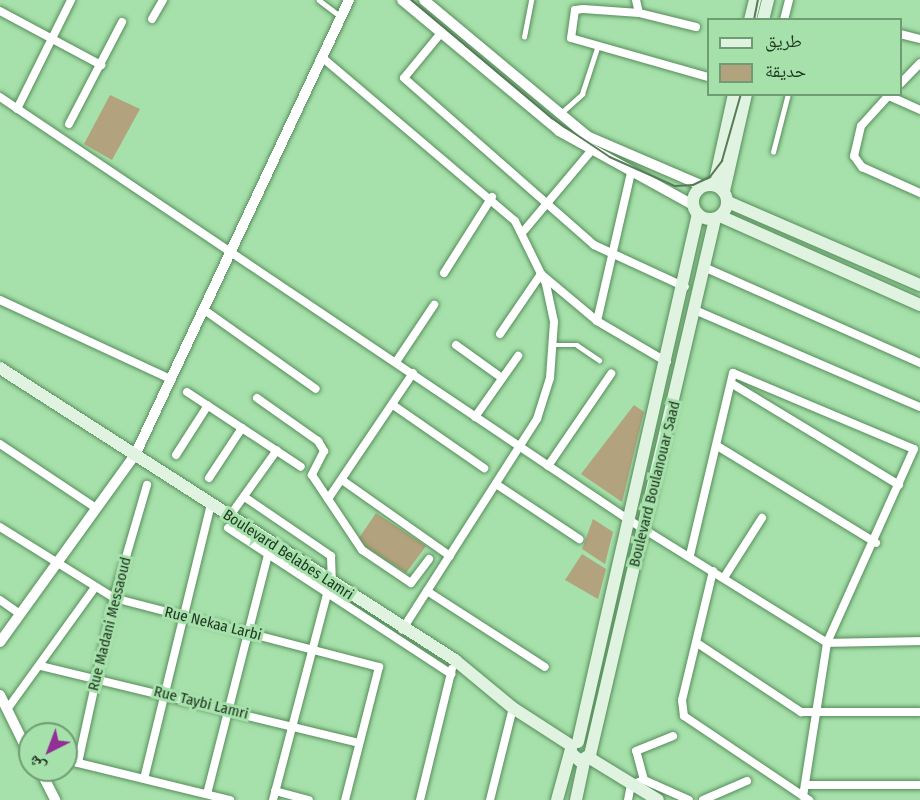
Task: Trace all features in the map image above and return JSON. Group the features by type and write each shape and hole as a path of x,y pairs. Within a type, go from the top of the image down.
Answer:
{"main road":[{"path":"750,18 755,0"},
{"path":"764,18 768,0"},
{"path":"717,191 734,96"},
{"path":"717,191 745,96"},
{"path":"717,191 920,285"},
{"name":"Boulevard Boulanouar Saad","path":"580,751 629,520 668,363 684,287 696,210 717,191"},
{"name":"Boulevard Boulanouar Saad","path":"580,751 646,527 717,218 717,191"},
{"path":"696,210 920,305"},
{"name":"Boulevard Belabes Lamri","path":"0,368 211,504 228,522 330,590 455,660 513,708 658,800"},
{"path":"557,800 580,751"},
{"path":"576,800 580,751"}],"street":[{"path":"17,109 71,0"},
{"path":"152,19 164,0"},
{"path":"0,642 135,455 231,248 324,59 349,0"},
{"path":"402,0 591,151 696,210"},
{"path":"424,0 560,114 596,141 717,191"},
{"path":"636,0 639,13"},
{"path":"784,18 789,0"},
{"path":"696,27 639,13 575,10 571,38 597,48 707,77"},
{"path":"0,11 100,65"},
{"path":"69,124 123,22"},
{"path":"441,33 404,78 546,204 612,258 684,287"},
{"path":"902,34 920,39"},
{"path":"324,59 492,197 522,233 549,296 554,345 544,399 520,447 402,630"},
{"path":"902,82 920,63"},
{"path":"889,96 861,126 854,156 862,167 920,193"},
{"path":"892,96 920,110"},
{"path":"0,97 231,248 475,417 629,520 646,527 725,576 827,643 920,641"},
{"path":"522,233 591,151"},
{"path":"597,321 631,172"},
{"path":"444,273 492,197"},
{"path":"706,268 920,363"},
{"path":"541,274 597,321 668,363"},
{"path":"500,334 541,274"},
{"path":"0,300 170,379"},
{"path":"396,362 434,306"},
{"path":"203,309 316,389"},
{"path":"697,311 920,407"},
{"path":"456,345 502,378"},
{"path":"475,417 518,356"},
{"path":"328,499 393,405 412,373"},
{"path":"690,555 734,385 733,373 914,449 876,543 827,643 818,714 805,785 806,798"},
{"path":"548,466 611,374"},
{"path":"734,385 899,485"},
{"path":"187,392 301,466"},
{"path":"256,398 318,441 324,451 312,475 362,550 411,583 429,559"},
{"path":"176,455 208,405"},
{"path":"393,405 484,468"},
{"path":"209,478 242,428"},
{"path":"0,444 96,508"},
{"path":"719,447 876,543"},
{"path":"277,450 228,522 267,554 330,590 451,674"},
{"path":"342,480 450,556"},
{"path":"496,484 579,538"},
{"name":"Rue Madani Messaoud","path":"78,763 114,598 147,486"},
{"path":"246,498 331,556 330,590 311,650 274,796 309,800"},
{"path":"144,779 211,504"},
{"path":"725,576 762,518"},
{"name":"Rue Nekaa Larbi","path":"0,527 54,566 93,590 114,598 379,667 359,743"},
{"path":"207,794 267,554"},
{"path":"714,571 682,700 684,716 806,798"},
{"path":"8,708 41,666 93,590"},
{"path":"427,591 545,667"},
{"path":"0,600 20,614"},
{"path":"697,644 801,712 818,714 920,712"},
{"path":"420,800 455,660"},
{"name":"Rue Taybi Lamri","path":"41,666 227,709 359,743"},
{"path":"0,695 18,729"},
{"path":"490,800 513,708"},
{"path":"644,780 636,751 673,736"},
{"path":"345,800 359,743"},
{"path":"78,763 230,800"},
{"path":"628,800 631,785 644,780 688,800"},
{"path":"703,800 747,781"},
{"path":"46,782 55,800"},
{"path":"805,785 920,785"}],"lane":[{"path":"319,0 342,18"},
{"path":"525,37 531,0"},
{"path":"560,114 582,94 597,48"},
{"path":"773,152 787,96"},
{"path":"554,345 577,345 599,360"}],"green space":[{"path":"110,95 140,109 112,160 84,144"},
{"path":"634,405 644,412 622,502 581,474"},
{"path":"376,513 426,546 406,573 357,541"},
{"path":"593,519 613,532 605,564 582,549"},
{"path":"582,554 606,569 598,599 565,580"}],"tram line":[{"path":"412,0 552,118 610,157 675,186 693,185 710,177 722,161 740,96"},
{"path":"754,18 758,0"}]}
